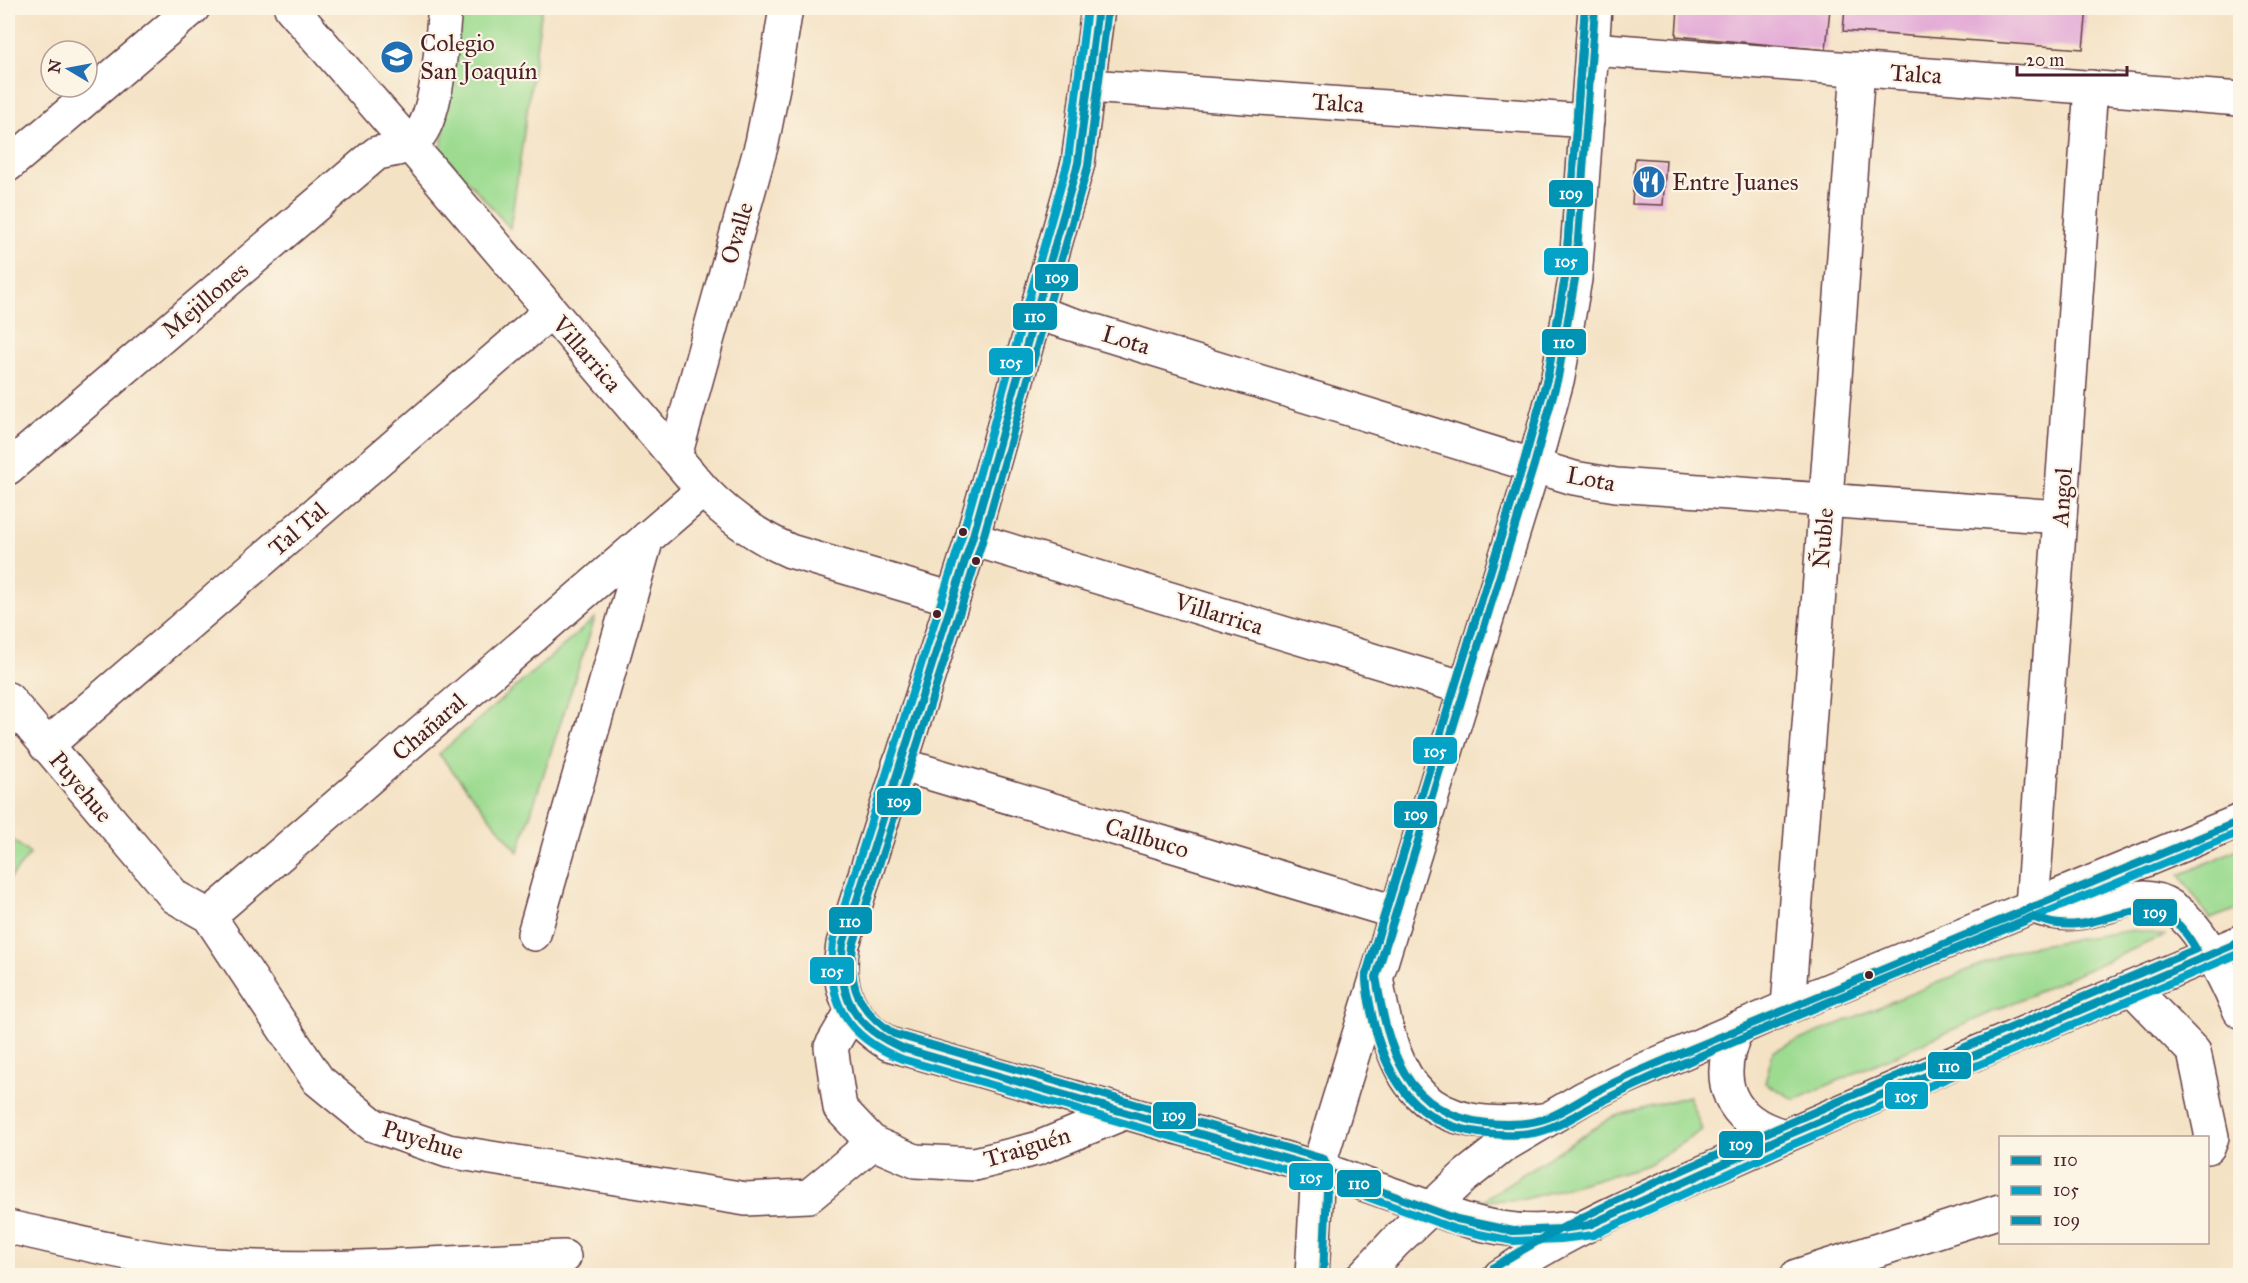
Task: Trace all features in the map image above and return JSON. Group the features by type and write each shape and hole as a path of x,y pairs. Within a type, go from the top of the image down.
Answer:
{"street":[{"path":"8,165 193,8"},
{"name":"Villarrica","path":"291,8 411,145 703,490 742,526 790,551 953,599"},
{"path":"411,145 425,128 432,110 445,8"},
{"name":"Ovalle","path":"675,456 762,143 786,8"},
{"path":"852,1011 840,978 843,944 972,539 1078,163 1098,8"},
{"path":"1312,1275 1318,1168 1548,421 1568,328 1575,279 1595,8"},
{"name":"Talca","path":"1592,49 2241,99"},
{"name":"Ñuble","path":"1788,1007 1858,69"},
{"name":"Talca","path":"1089,86 1587,121"},
{"name":"Angol","path":"2032,906 2091,87"},
{"name":"Mejillones","path":"8,468 377,153 411,145"},
{"name":"Tal Tal","path":"46,746 550,312"},
{"name":"Lota","path":"1036,313 1574,478 1616,486 2060,517"},
{"name":"Chañaral","path":"209,916 703,490"},
{"path":"534,934 647,538"},
{"name":"Villarrica","path":"972,539 1465,688"},
{"name":"Puyehue","path":"8,699 175,897 209,916 318,1080 373,1125 448,1151 746,1199 810,1196 873,1143"},
{"name":"Callbuco","path":"899,764 1395,912"},
{"path":"1363,1275 1431,1208 1503,1146 1545,1119 1618,1081 1788,1007 2241,820"},
{"path":"2032,906 2048,912 2078,914 2143,898 2168,904 2226,948 2241,1011"},
{"path":"1500,1275 1533,1253 1589,1225 1785,1136 2226,948"},
{"path":"1376,977 1382,1015 1393,1052 1402,1072 1415,1090 1429,1103 1454,1115 1483,1122 1514,1123 1545,1119"},
{"path":"2133,988 2194,1052 2212,1137 2209,1144"},
{"name":"Traiguén","path":"1126,1112 1036,1149 975,1164 915,1161 873,1143 840,1108 831,1047 852,1011 868,1030 889,1044 1126,1112 1318,1168 1457,1219 1513,1231 1589,1225"},
{"path":"1737,1029 1726,1060 1726,1077 1730,1094 1739,1109 1751,1122 1767,1131 1785,1136"},
{"path":"1797,1275 1999,1211"},
{"path":"8,1227 141,1254 211,1265 290,1268 564,1257"}],"green space":[{"path":"458,8 542,8 510,228 441,151"},
{"path":"595,618 518,852 439,754"},
{"path":"8,836 30,854 8,881"},
{"path":"2240,848 2240,908 2210,919 2180,875"},
{"path":"2134,930 2165,935 1795,1100 1765,1083 1773,1051 2021,948"},
{"path":"1689,1096 1702,1130 1648,1165 1525,1199 1481,1201 1612,1117"}],"building":[{"path":"1678,8 1830,8 1826,50 1676,36"},
{"path":"1845,8 2087,8 2083,49 1843,31"},
{"name":"Entre Juanes","path":"1635,158 1666,160 1663,205 1632,204"}],"transit line":[{"name":"105","path":"1087,8 1068,161 962,536 833,942 833,982 837,1000 844,1015 867,1040 902,1059 1315,1178 1455,1229 1513,1241 1561,1239 1593,1235 1789,1146 2240,953"},
{"name":"110","path":"1098,8 1078,163 972,539 843,944 843,980 847,995 861,1021 873,1031 887,1041 905,1049 1318,1168 1457,1219 1513,1231 1561,1229 1589,1225 1785,1136 2240,942"},
{"name":"105","path":"1585,8 1565,278 1548,375 1524,462 1366,975 1378,1038 1395,1079 1422,1109 1440,1121 1461,1129 1512,1135 1547,1130 1620,1092 1683,1063 2240,832"},
{"name":"109","path":"1494,1267 1592,1212 1660,1180 2196,949 2177,923 2162,914 2150,911 2126,913 2072,925 2055,924 2032,917 1725,1046 1630,1088 1561,1123 1531,1133 1491,1134 1465,1130 1443,1122 1423,1110 1407,1095 1393,1075 1382,1051 1374,1024 1367,993 1366,975 1524,462 1548,375 1565,278 1585,8"},
{"name":"110","path":"1595,8 1575,279 1558,377 1534,465 1376,977 1387,1028 1395,1052 1405,1073 1419,1092 1436,1106 1459,1117 1487,1123 1517,1124 1547,1118 1605,1087 1658,1063 2240,821"},
{"name":"109","path":"1108,9 1088,166 982,542 853,946 852,974 858,997 864,1007 894,1034 1324,1159 1328,1169 1323,1276"}],"place":[{"name":"Colegio San Joaquín","path":"397,57"},
{"name":"Entre Juanes","path":"1649,182"}]}
